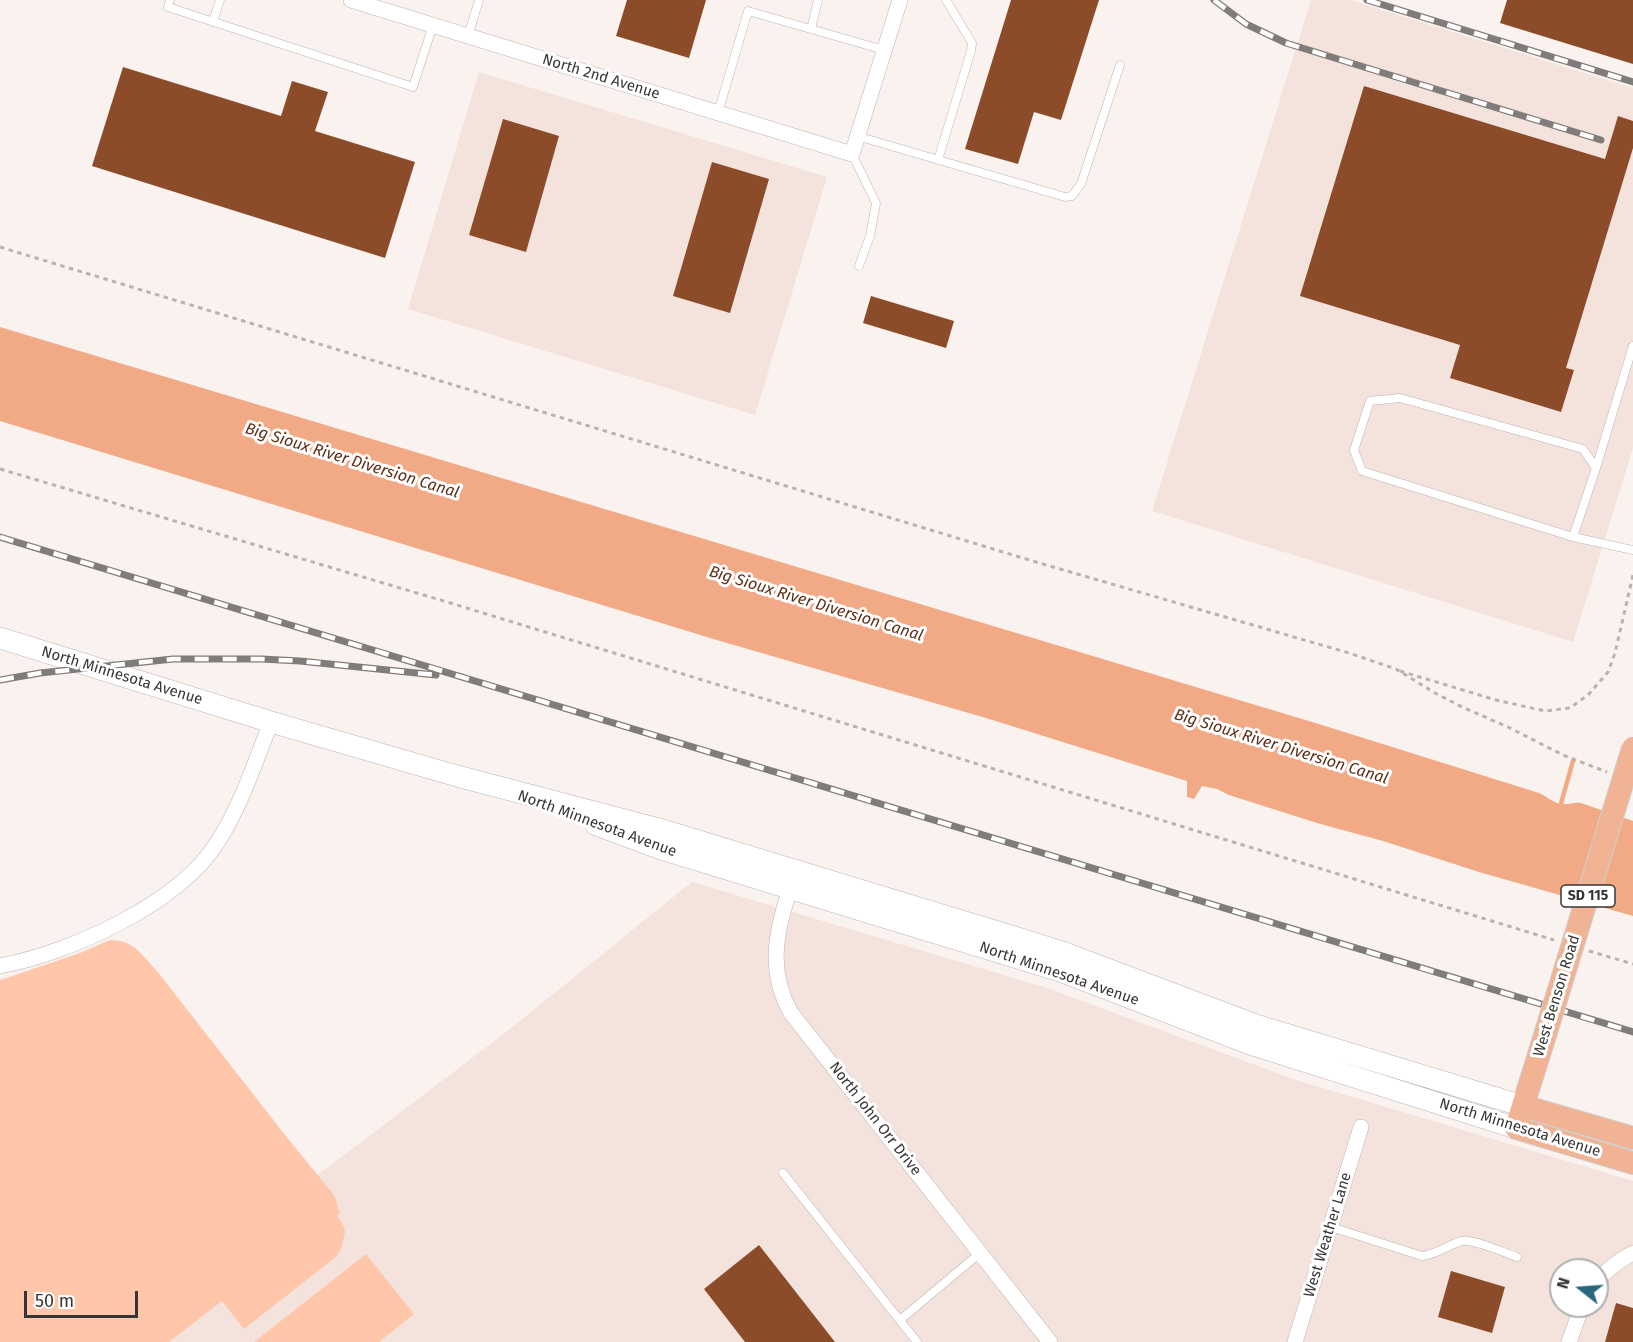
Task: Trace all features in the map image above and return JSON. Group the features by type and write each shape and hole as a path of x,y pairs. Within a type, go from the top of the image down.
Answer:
{"main road":[{"name":"North Minnesota Avenue","path":"0,638 271,722 666,831 793,879 1060,971 1250,1044 1633,1163"},
{"name":"West Benson Road","path":"1523,1106 1633,748"},
{"name":"North Minnesota Avenue","path":"793,879 1065,954 1256,1025 1633,1138"},
{"name":"SD 115","path":"1516,1128 1523,1106"}],"street":[{"name":"North 2nd Avenue","path":"351,0 852,154"},
{"path":"852,154 900,0"},
{"path":"0,966 45,955 76,943 134,914 160,898 203,862 223,833 271,722"},
{"name":"North John Orr Drive","path":"793,879 778,928 776,950 776,970 783,999 791,1013 1050,1342"},
{"name":"West Weather Lane","path":"1295,1342 1361,1127"},
{"path":"1609,1269 1633,1253"},
{"path":"1569,1342 1578,1318"}],"lane":[{"path":"170,0 168,7 413,87 433,25"},
{"path":"213,22 220,0"},
{"path":"468,36 479,0"},
{"path":"811,29 818,0"},
{"path":"938,160 972,43 946,0"},
{"path":"718,113 748,11 884,50"},
{"path":"857,136 1065,197 1072,196 1081,184 1120,64"},
{"path":"852,154 876,203 870,236 859,266"},
{"path":"1573,537 1633,346"},
{"path":"1596,468 1583,449 1400,399 1370,401 1354,450 1362,471 1573,537 1633,550"},
{"path":"783,1173 917,1342"},
{"path":"1330,1227 1422,1256 1432,1255 1462,1241 1472,1242 1517,1257"},
{"path":"900,1320 980,1252"}],"path":[{"path":"0,247 1036,562 1349,653 1496,700 1535,709 1545,711 1570,708 1589,694 1608,672 1615,653 1633,575"},
{"path":"0,469 469,609 1554,940"},
{"path":"1396,669 1462,707 1500,723 1563,755 1608,773"},
{"path":"1588,951 1633,964"}],"shaded area":[{"path":"1311,0 1350,0 1633,88 1633,448 1573,642 1152,511"},
{"path":"479,72 827,177 755,415 408,309"},
{"path":"692,882 1044,987 1296,1080 1633,1181 1633,1342 0,1342 0,1146 253,1224 501,1036"},
{"path":"110,940 131,946 142,954 157,971 334,1195 340,1213 337,1216 345,1232 342,1246 337,1256 244,1329 222,1301 169,1342 0,1342 0,980 80,953"},
{"path":"366,1254 414,1314 379,1342 254,1342"}],"water":[{"name":"Big Sioux River Diversion Canal","path":"0,327 1322,725 1539,793 1558,803 1581,803 1633,821 1633,916 1317,823 1229,795 1217,789 1202,786 1194,799 1187,797 1187,781 986,718 720,641 0,421"}],"building":[{"path":"627,0 706,0 689,58 616,36"},
{"path":"1011,0 1099,0 1061,120 1034,112 1018,164 965,149"},
{"path":"1507,0 1633,0 1633,64 1500,23"},
{"path":"123,67 281,116 292,81 328,92 315,131 415,162 385,258 92,166"},
{"path":"1364,86 1605,159 1618,116 1633,121 1633,148 1566,368 1574,370 1561,412 1450,378 1460,345 1300,296"},
{"path":"503,119 559,136 526,252 469,235"},
{"path":"712,162 769,179 730,313 673,296"},
{"path":"871,296 954,321 946,348 863,323"},
{"path":"759,1245 835,1342 745,1342 704,1289"},
{"path":"1451,1271 1505,1287 1492,1333 1438,1317"},
{"path":"1616,1303 1633,1308 1633,1342 1605,1342"}],"waterway":[{"path":"1560,807 1573,761"}],"railway":[{"path":"1214,0 1246,24 1286,43 1601,140"},
{"path":"1367,0 1633,82"},
{"path":"0,537 1633,1032"},
{"path":"0,680 40,673 173,659 300,661 436,675"}]}
